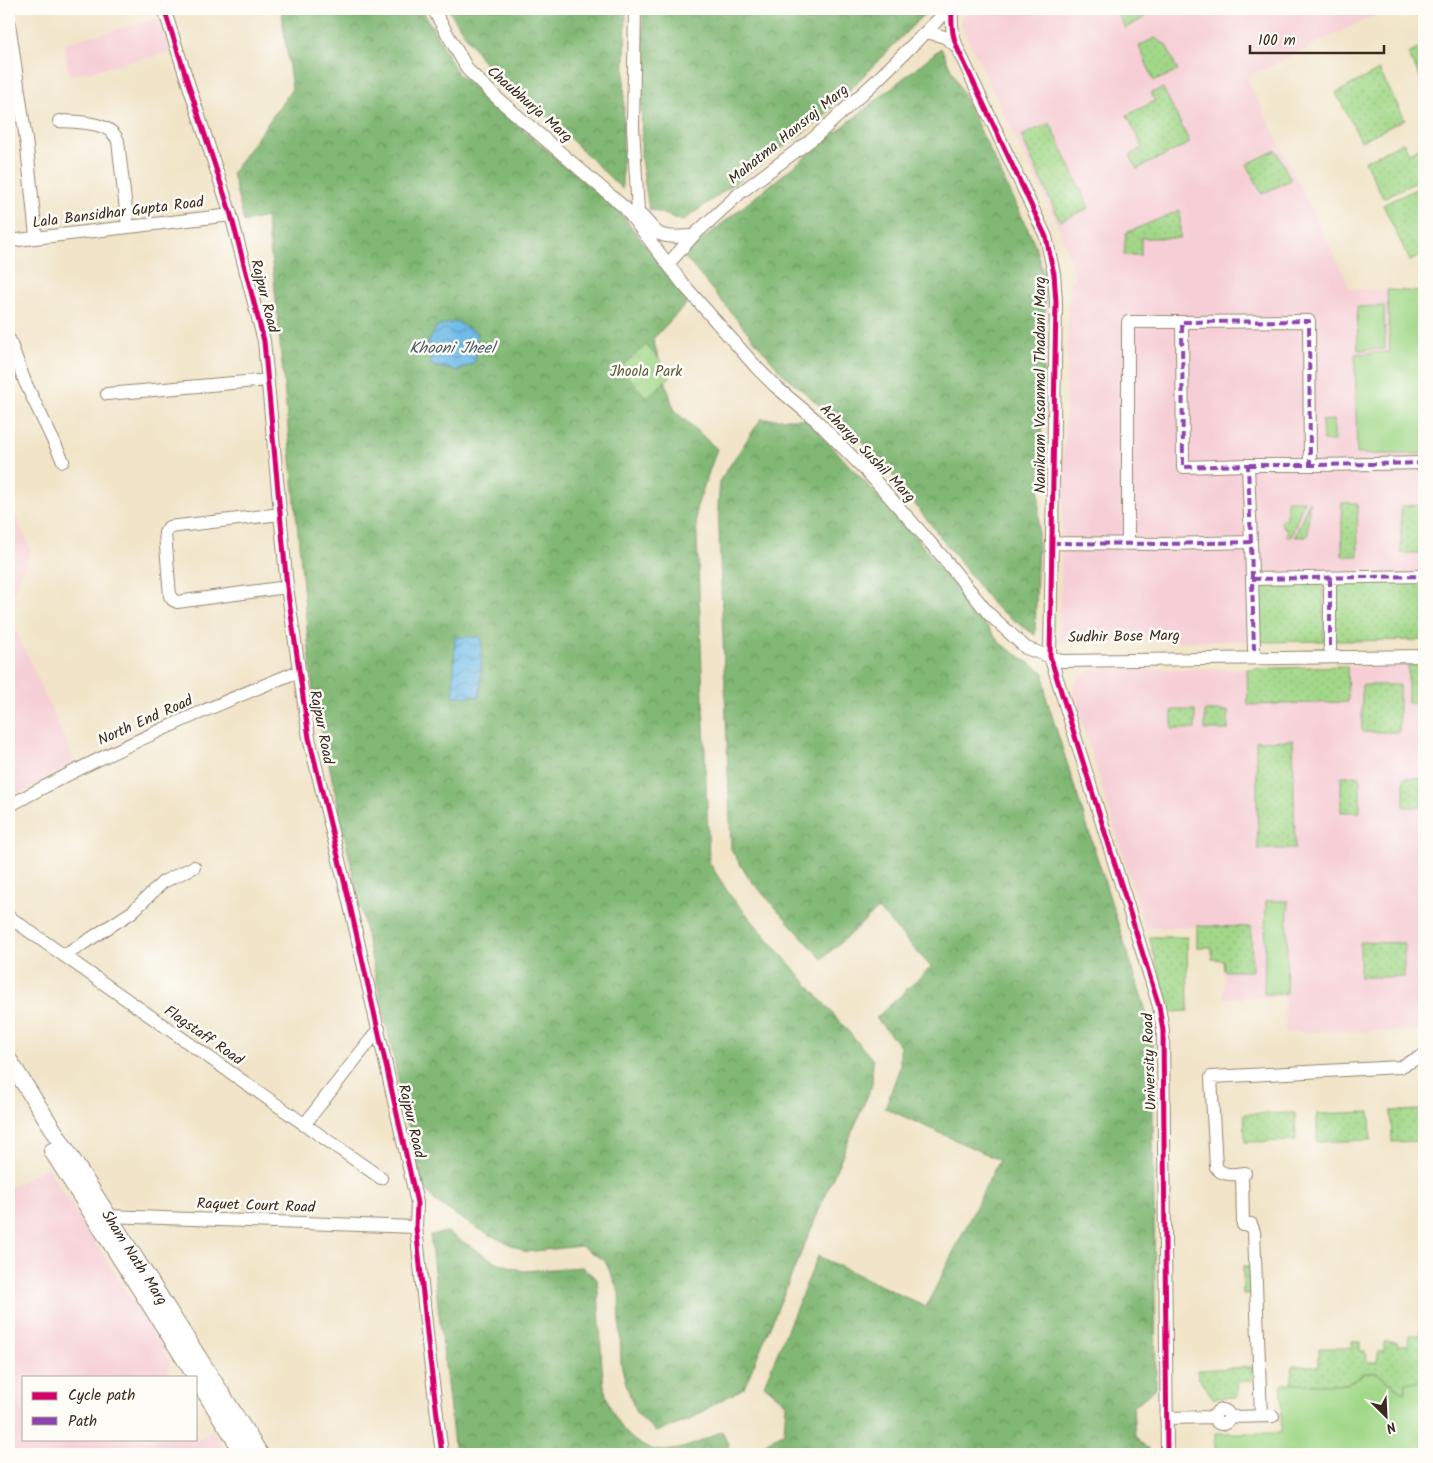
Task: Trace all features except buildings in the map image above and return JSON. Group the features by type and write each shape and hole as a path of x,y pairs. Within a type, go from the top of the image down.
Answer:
{"main road":[{"name":"Sham Nath Marg","path":"9,1060 195,1376"},
{"name":"Sham Nath Marg","path":"9,1080 260,1454"},
{"name":"Sham Nath Marg","path":"198,1380 244,1454"}],"street":[{"name":"Rajpur Road","path":"164,9 231,215 264,341 288,587 309,738 379,1029 417,1203 416,1227 442,1454"},
{"name":"Chaubhurja Marg","path":"433,9 468,70 498,99 631,210"},
{"path":"635,9 631,210 661,234 693,236"},
{"path":"950,9 955,45"},
{"name":"Mahatma Hansraj Marg","path":"669,263 693,236 740,193 815,136 876,81 950,9"},
{"path":"9,23 27,147 36,237"},
{"path":"927,32 945,37 955,45"},
{"name":"Nanikram Vasanmal Thadani Marg","path":"955,45 964,60 1046,237 1054,274 1056,302 1050,656"},
{"path":"59,121 94,124 115,135 118,141 128,227"},
{"name":"Acharya Sushil Marg","path":"631,210 683,284 757,368 816,421 870,475 942,556 988,613 1026,648 1050,656"},
{"name":"Lala Bansidhar Gupta Road","path":"9,241 231,215"},
{"path":"1128,544 1128,322 1309,321 1310,465"},
{"path":"1182,322 1183,467 1424,463"},
{"path":"9,339 25,382 63,461"},
{"path":"107,394 267,380"},
{"path":"1248,465 1254,650"},
{"path":"281,514 169,527 165,533 170,596 177,602 288,587"},
{"path":"1052,543 1251,542"},
{"path":"1252,579 1424,576"},
{"path":"1330,578 1330,649"},
{"name":"Sudhir Bose Marg","path":"1050,656 1061,653 1424,647"},
{"name":"Sudhir Bose Marg","path":"1050,656 1062,661 1424,656"},
{"name":"University Road","path":"1050,656 1159,1006 1163,1031 1167,1454"},
{"name":"North End Road","path":"9,806 128,744 299,671"},
{"path":"64,956 132,912 163,882 194,867"},
{"name":"Flagstaff Road","path":"9,917 381,1178"},
{"path":"304,1125 379,1029"},
{"path":"1166,1418 1215,1417 1218,1422 1223,1424 1228,1422 1230,1417 1267,1416 1254,1232 1251,1224 1243,1225 1244,1174 1224,1174 1216,1167 1211,1077 1400,1067 1424,1055"},
{"name":"Raquet Court Road","path":"101,1217 416,1227"}],"shaded area":[{"path":"969,9 1387,9 1247,78 1351,289 1424,292 1424,640 1059,642 1069,280 1076,280 1060,230 959,20"},
{"path":"161,18 172,52 69,76 64,43"},
{"path":"9,499 31,551 9,603"},
{"path":"9,614 75,762 9,799"},
{"path":"1424,665 1424,1031 1285,1032 1284,997 1224,998 1224,971 1252,970 1251,927 1145,927 1072,690 1081,675 1094,669 1247,669"},
{"path":"47,1167 171,1362 167,1376 22,1376 22,1440 198,1440 198,1438 213,1430 228,1454 9,1454 9,1188"}],"green space":[{"path":"281,9 422,9 458,74 620,212 688,302 653,339 674,410 717,449 696,509 709,862 729,894 873,1060 872,1085 744,1388 688,1421 656,1432 636,1413 627,1387 621,1364 619,1292 605,1261 581,1246 526,1252 484,1232 454,1214 435,1201 421,1183 313,692 274,280 266,217 244,222 232,173 292,89"},
{"path":"448,9 626,9 622,189 547,116 484,63"},
{"path":"643,9 921,9 924,14 820,120 683,221 649,209 641,159"},
{"path":"1115,9 1142,9 1146,17 1125,28"},
{"path":"1155,38 1166,45 1178,71 1154,81 1139,46"},
{"path":"1424,46 1424,83 1423,83 1408,54"},
{"path":"941,48 1034,242 1046,284 1035,635 994,606 876,454 782,373 683,255"},
{"path":"1379,70 1405,119 1361,141 1336,93"},
{"path":"1163,88 1190,143 1137,169 1130,155 1143,148 1127,115 1155,101 1151,93"},
{"path":"1050,123 1089,208 1060,221 1021,136"},
{"path":"1403,142 1409,153 1424,145 1424,178 1383,198 1365,161"},
{"path":"1276,150 1291,180 1262,194 1247,164"},
{"path":"1424,185 1424,254 1410,261 1383,205"},
{"path":"1180,210 1180,238 1141,238 1141,255 1124,255 1126,233"},
{"path":"1387,290 1424,292 1424,454 1357,454 1355,354 1390,352"},
{"path":"1384,306 1385,349 1358,350 1357,307"},
{"name":"Jhoola Park","path":"646,345 673,374 647,398 620,368"},
{"path":"761,419 806,419 909,529 1001,644 1044,673 1046,697 1152,1030 1156,1388 1133,1407 1135,1436 1153,1454 747,1454 784,1432 786,1403 764,1385 818,1256 926,1307 999,1160 885,1108 900,1067 900,1046 876,1018 931,967 878,909 822,959 748,877 731,849 718,506 720,480"},
{"path":"1334,420 1334,441 1323,441 1322,421"},
{"path":"1287,500 1304,500 1291,537 1287,537 1287,529 1282,526 1281,521 1287,518"},
{"path":"1309,501 1308,536 1295,537"},
{"path":"1342,503 1357,503 1358,556 1342,556"},
{"path":"1422,505 1422,510 1424,510 1424,553 1401,553 1401,506"},
{"path":"1424,581 1424,640 1333,641 1333,585 1339,582"},
{"path":"1323,582 1324,641 1257,642 1256,584"},
{"path":"1408,665 1424,665 1424,703 1408,703"},
{"path":"1347,666 1348,702 1248,705 1247,669"},
{"path":"1362,685 1399,685 1399,732 1362,732"},
{"path":"1172,710 1195,710 1195,729 1172,729"},
{"path":"1205,711 1228,711 1228,730 1205,730"},
{"path":"1293,740 1295,849 1258,849 1256,741"},
{"path":"1341,776 1360,776 1360,812 1341,812"},
{"path":"1404,778 1422,778 1422,807 1404,807"},
{"path":"1266,901 1288,901 1286,994 1264,994"},
{"path":"1197,926 1251,927 1252,971 1224,971 1223,960 1212,959 1212,947 1197,947"},
{"path":"1149,937 1187,937 1188,1011 1171,1012"},
{"path":"1360,942 1404,943 1404,977 1360,977"},
{"path":"1424,1110 1424,1141 1392,1142 1391,1111"},
{"path":"1370,1112 1371,1140 1317,1142 1317,1114"},
{"path":"1295,1113 1296,1141 1245,1142 1244,1114"},
{"path":"447,1232 494,1261 523,1271 582,1267 597,1279 602,1368 605,1388 612,1411 624,1430 640,1444 660,1450 685,1447 722,1431 729,1445 726,1454 455,1454 430,1235"},
{"path":"1243,1266 1252,1266 1252,1294 1243,1294"},
{"path":"1420,1311 1424,1311 1424,1382 1406,1382 1406,1392 1402,1392 1377,1373 1365,1373 1348,1384 1292,1385 1292,1366 1319,1366 1319,1348 1352,1348 1352,1341 1360,1341 1360,1351 1365,1351 1366,1362 1378,1362 1378,1351 1384,1351 1384,1342 1397,1342 1397,1345 1408,1345 1409,1335 1420,1335"},
{"path":"1252,1367 1252,1381 1237,1382 1237,1397 1213,1398 1198,1377 1197,1370"},
{"path":"1365,1373 1377,1373 1402,1392 1406,1392 1406,1382 1424,1382 1424,1454 1215,1454 1215,1433 1281,1433 1282,1384 1348,1384"}],"water":[{"name":"Khooni Jheel","path":"457,322 478,333 475,362 459,371 433,366 426,347 437,326"},
{"path":"455,637 482,637 480,697 453,696"}],"marked path":[{"path":"1251,542 1248,465 1183,467 1182,322 1309,321 1310,465"},
{"path":"1248,465 1424,463"},
{"path":"1052,543 1165,544 1251,542 1254,650"},
{"path":"1252,579 1424,576"},
{"path":"1330,578 1330,649"}],"cycle path":[{"path":"164,9 231,215 264,341 287,587 309,738 349,901 417,1203 416,1227 442,1454"},
{"path":"952,9 952,29 957,47 1046,237 1054,274 1056,302 1050,656 1159,1006 1163,1031 1167,1454"}]}
